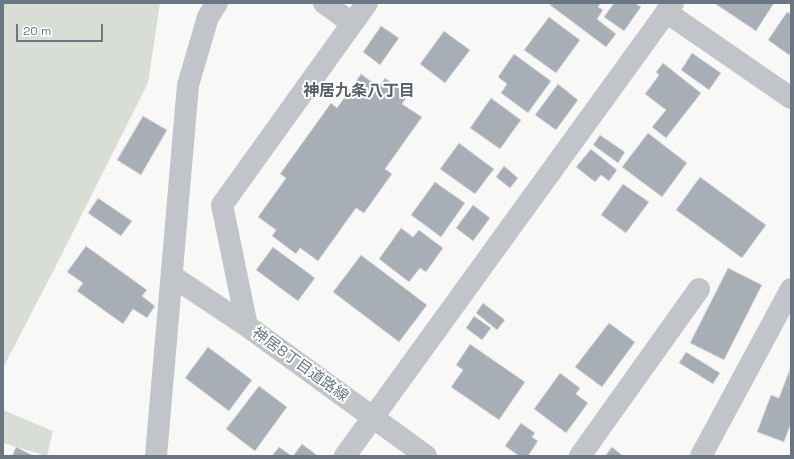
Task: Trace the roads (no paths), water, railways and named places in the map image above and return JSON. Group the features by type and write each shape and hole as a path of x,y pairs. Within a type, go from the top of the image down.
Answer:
{"street":[{"path":"156,456 188,85 208,17 217,3"},
{"path":"324,3 352,23"},
{"path":"247,326 222,205 367,3"},
{"path":"345,456 670,8 791,98"},
{"name":"神居8丁目道路線","path":"172,276 247,326 426,456"},
{"path":"580,456 699,289"},
{"path":"701,456 791,289"}],"district":[{"name":"神居九条八丁目","path":"359,92"}]}
